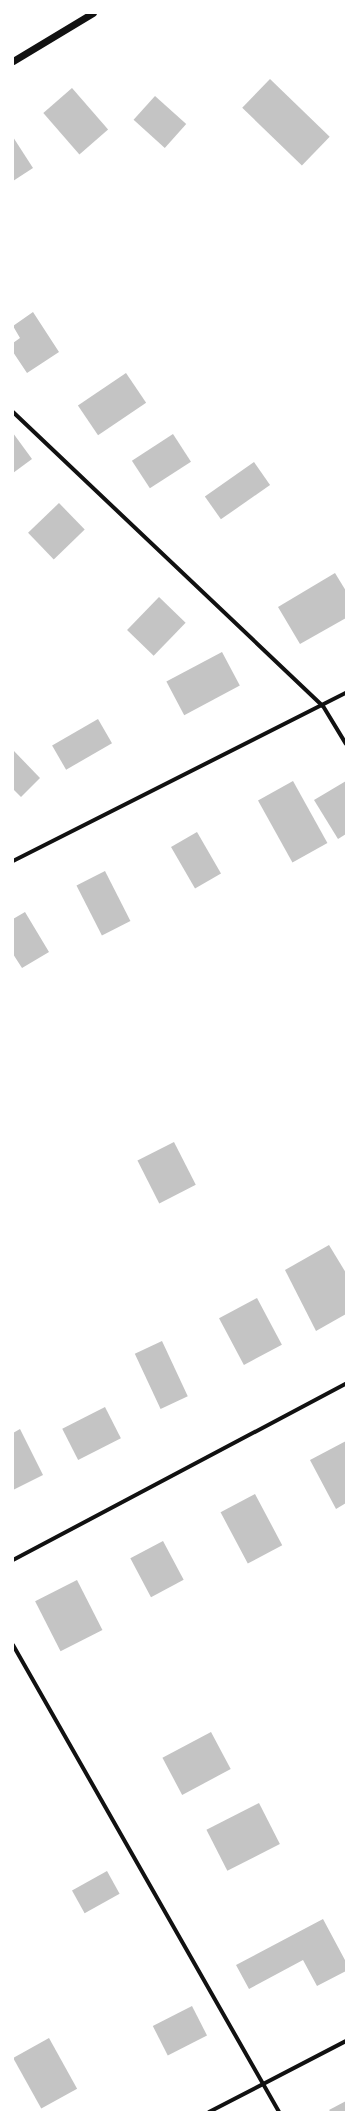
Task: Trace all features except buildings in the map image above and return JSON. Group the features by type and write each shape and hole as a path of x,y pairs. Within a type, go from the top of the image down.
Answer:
{"street":[{"path":"13,61 93,13"},
{"path":"13,412 323,706 346,744"},
{"path":"13,861 346,694"},
{"path":"13,1560 346,1384"},
{"path":"13,1644 279,2112"},
{"path":"209,2112 346,2041"}]}
